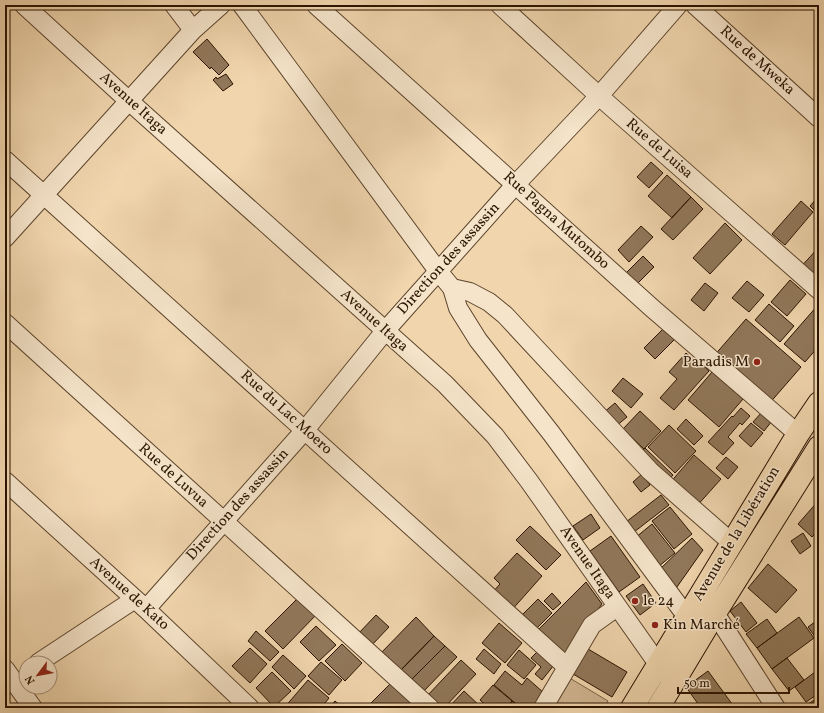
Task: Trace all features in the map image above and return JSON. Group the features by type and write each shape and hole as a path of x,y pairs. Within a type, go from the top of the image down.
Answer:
{"main road":[{"name":"Avenue de la Libération","path":"632,708 798,434 819,403"},
{"name":"Avenue de la Libération","path":"662,705 673,682 819,447"}],"street":[{"name":"Avenue Itaga","path":"24,5 445,384 495,436 529,481 658,664 673,682"},
{"path":"174,5 193,30"},
{"path":"5,238 193,30 221,5"},
{"path":"242,5 452,288 458,308 478,340 560,446 687,617"},
{"name":"Rue Pagna Mutombo","path":"316,5 652,308 798,434"},
{"name":"Rue de Luisa","path":"500,5 599,96 819,290"},
{"name":"Direction des assassin","path":"52,655 140,604 224,522 306,430 385,330 516,184 599,96 678,5"},
{"name":"Rue de Mweka","path":"695,5 819,118"},
{"name":"Rue du Lac Moero","path":"5,160 306,430 566,667"},
{"path":"452,288 470,292 489,302 505,315 650,471 732,542"},
{"name":"Rue de Luvua","path":"5,323 430,708"},
{"name":"Avenue de Kato","path":"5,481 140,604 250,708"},
{"path":"700,597 715,613 776,708"},
{"path":"543,708 592,625 617,607"},
{"path":"15,673 33,708"}],"shaded area":[{"path":"568,677 608,701 604,708 550,708"}],"building":[{"path":"207,39 229,65 219,75 211,67 210,69 193,52"},
{"path":"226,74 233,84 223,91 213,80 216,77 217,79"},
{"path":"651,162 663,173 649,188 637,177"},
{"path":"667,175 691,197 672,218 648,196"},
{"path":"819,196 819,215 810,206"},
{"path":"691,197 703,209 673,240 661,229"},
{"path":"801,201 813,212 785,245 772,234"},
{"path":"725,223 742,240 710,274 693,258"},
{"path":"641,226 653,237 629,262 618,250"},
{"path":"819,247 819,289 798,270"},
{"path":"643,256 654,267 637,284 626,273"},
{"path":"790,280 806,294 787,316 771,302"},
{"path":"747,281 764,295 749,312 732,298"},
{"path":"705,283 718,293 704,311 691,300"},
{"path":"769,304 794,326 780,342 755,320"},
{"path":"818,305 819,346 805,362 784,344"},
{"name":"Paradis M","path":"746,319 801,367 768,405 713,357"},
{"path":"665,327 676,338 655,359 644,348"},
{"path":"686,353 694,360 695,358 709,371 674,410 660,398 677,379 669,372"},
{"path":"712,372 743,399 719,427 688,400"},
{"path":"623,378 643,394 631,408 612,391"},
{"path":"615,403 627,417 615,427 603,413"},
{"path":"741,408 750,416 742,425 740,423 728,437 734,443 723,455 708,442"},
{"path":"640,411 661,431 644,449 623,429"},
{"path":"762,412 772,421 764,431 753,422"},
{"path":"686,419 703,436 694,445 677,429"},
{"path":"751,423 763,433 751,447 739,436"},
{"path":"669,425 696,451 675,473 648,447"},
{"path":"645,448 673,475 666,483 638,456"},
{"path":"694,455 721,479 695,508 669,484"},
{"path":"726,457 738,467 728,479 716,468"},
{"path":"642,474 650,485 641,492 633,482"},
{"path":"661,495 669,505 634,532 626,522"},
{"path":"819,500 819,529 812,537 798,524"},
{"path":"670,507 692,534 674,549 652,521"},
{"path":"591,514 600,528 583,540 573,526"},
{"path":"652,524 675,553 658,567 635,538"},
{"path":"530,526 561,555 546,570 516,540"},
{"path":"803,533 811,546 800,554 791,541"},
{"path":"611,536 640,577 619,592 590,551"},
{"path":"692,538 703,550 672,594 656,573"},
{"path":"517,553 542,576 510,612 491,594 500,584 494,578"},
{"path":"768,564 797,590 776,613 748,588"},
{"path":"586,582 602,604 561,659 535,633"},
{"path":"643,584 656,603 640,615 626,596"},
{"path":"552,593 561,603 553,610 544,601"},
{"path":"299,597 317,614 283,649 265,631"},
{"path":"538,599 552,613 536,629 522,615"},
{"path":"741,602 757,623 746,632 730,611"},
{"path":"376,615 389,627 371,646 358,634"},
{"path":"416,617 434,636 399,672 380,654"},
{"path":"799,617 814,638 772,669 757,648"},
{"path":"767,619 777,633 757,648 746,634"},
{"path":"819,619 819,642 808,627"},
{"path":"499,623 522,643 505,663 482,643"},
{"path":"316,626 336,645 319,661 300,642"},
{"path":"256,631 279,652 270,661 248,641"},
{"path":"434,636 445,646 411,680 401,670"},
{"path":"342,644 362,663 345,681 325,661"},
{"path":"445,646 457,657 420,695 408,683"},
{"path":"583,646 627,672 612,697 568,671"},
{"path":"250,648 267,664 250,683 232,666"},
{"path":"484,649 501,664 494,674 476,659"},
{"path":"519,650 536,665 524,679 507,665"},
{"path":"538,651 554,665 542,680 535,674 541,667 531,658"},
{"path":"283,655 306,676 294,689 272,667"},
{"path":"787,658 804,680 789,691 772,669"},
{"path":"461,660 476,674 444,708 439,708 427,696"},
{"path":"321,662 342,680 329,695 308,676"},
{"path":"819,669 819,693 806,702 795,687"},
{"path":"505,671 522,685 527,678 544,693 532,708 521,708 494,685"},
{"path":"708,671 735,708 701,708 686,687"},
{"path":"272,672 291,691 274,707 256,688"},
{"path":"308,680 329,698 321,708 284,708"},
{"path":"392,682 413,704 409,708 366,708"},
{"path":"493,685 512,701 506,708 489,708 480,700"},
{"path":"464,691 482,708 448,708"},
{"path":"819,697 819,708 811,708 808,704"},
{"path":"335,701 343,708 329,708"},
{"path":"512,701 520,708 506,708"}],"waterway":[{"path":"5,703 8,708"}],"place":[{"name":"Paradis M","path":"757,362"},
{"name":"le 24","path":"635,601"},
{"name":"Kin Marché","path":"655,625"}]}
